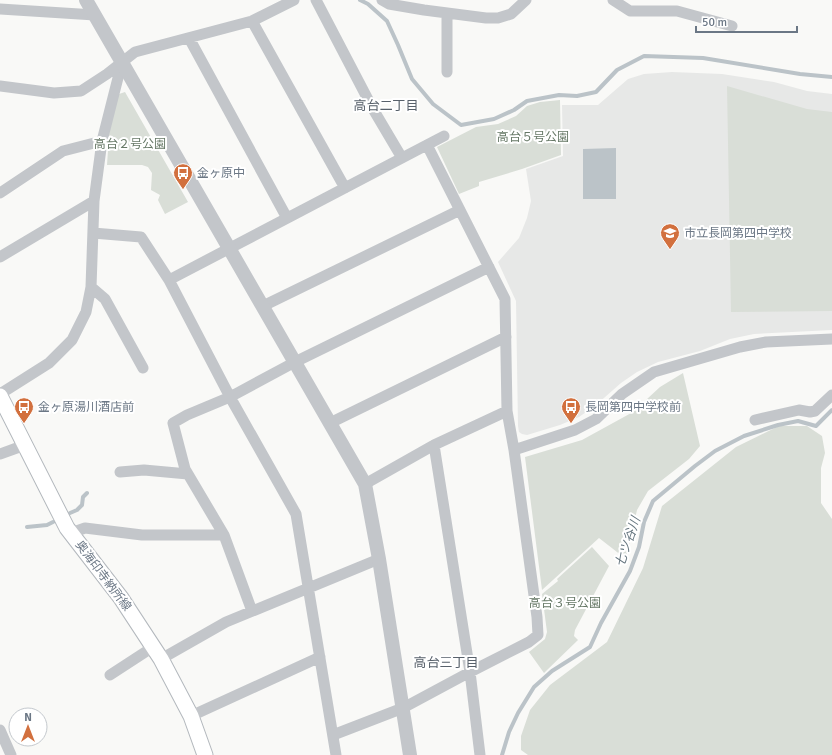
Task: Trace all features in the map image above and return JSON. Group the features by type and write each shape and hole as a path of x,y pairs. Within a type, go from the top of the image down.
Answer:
{"main road":[{"name":"奥海印寺納所線","path":"0,395 67,528 121,598 157,653 191,716 205,755"}],"street":[{"path":"86,0 365,484 379,559 410,755"},
{"path":"0,86 54,93 81,91 134,52 252,21 294,0"},
{"path":"316,0 373,109 402,158"},
{"path":"382,0 389,4 486,18 498,18 511,14 526,0"},
{"path":"613,0 630,11 677,11 732,26"},
{"path":"0,9 95,15"},
{"path":"447,13 447,72"},
{"path":"252,21 345,188"},
{"path":"189,38 287,218"},
{"path":"0,395 49,363 72,340 86,312 91,287 94,201 102,141 122,62"},
{"path":"169,280 444,136"},
{"path":"0,192 63,151 102,141"},
{"path":"333,735 402,708 529,642 538,635 537,617 514,450 507,411 505,299 427,145"},
{"path":"0,257 94,201"},
{"path":"263,306 460,210"},
{"path":"94,233 141,237 169,280 230,397 296,514 336,755"},
{"path":"252,611 224,535 188,474 173,423 187,415 230,397 295,362 489,267"},
{"path":"91,287 105,299 143,368"},
{"path":"330,423 506,337"},
{"path":"514,450 575,430 596,419 622,394 654,372 740,347 766,342 832,339"},
{"path":"756,420 799,410 810,412 815,411 832,395"},
{"path":"365,484 434,445 507,411"},
{"path":"0,454 25,445"},
{"path":"434,445 470,672 480,755"},
{"path":"120,472 144,470 188,474"},
{"path":"71,533 85,528 142,535 224,535"},
{"path":"110,675 226,622 379,559"},
{"path":"191,716 320,657"},
{"path":"0,730 11,755"}],"shaded area":[{"name":"市立長岡第四中学校","path":"672,72 722,74 774,82 807,91 832,94 832,330 754,334 730,339 700,351 658,362 637,372 621,383 596,405 579,417 560,425 527,435 522,434 519,432 518,426 516,301 498,262 519,238 527,218 531,201 526,169 563,156 562,105 598,105 628,79 644,74"},
{"path":"616,148 616,199 583,199 583,149"}],"green space":[{"path":"727,86 807,109 832,112 832,311 731,312"},
{"name":"高台２号公園","path":"125,92 188,202 165,214 158,200 160,195 151,190 152,173 148,167 142,165 107,165 113,96"},
{"name":"高台５号公園","path":"560,100 561,155 479,182 479,186 459,194 437,147 476,127 498,124 516,116 527,106 540,102"},
{"path":"683,373 700,446 689,459 648,491 637,510 626,559 599,538 542,590 525,457 582,440 633,412 660,387"},
{"path":"779,426 807,426 822,436 825,453 821,468 821,503 832,519 832,755 528,755 521,750 521,736 530,710 550,685 607,642 643,568 662,506 736,447"},
{"name":"高台３号公園","path":"592,547 609,566 575,630 574,636 578,640 544,673 529,652 545,639 547,632 542,594 558,581 557,579"}],"waterway":[{"path":"360,0 368,4 387,21 412,79 433,104 461,125 494,119 514,110 527,101 559,95 577,96 596,92 617,70 644,56 703,58 800,74 832,77"},
{"name":"七ツ谷川","path":"502,755 509,732 518,713 534,687 552,671 590,647 601,623 630,571 639,547 644,522 653,501 715,451 744,436 778,425 798,421 816,426 832,410"},
{"path":"70,513 77,510 82,505 83,497 87,493"},
{"path":"27,527 47,525 53,522"}],"place":[{"name":"金ヶ原中","path":"183,190"},
{"name":"市立長岡第四中学校","path":"670,250"},
{"name":"金ヶ原湯川酒店前","path":"24,424"},
{"name":"長岡第四中学校前","path":"571,424"}],"district":[{"name":"高台二丁目","path":"386,106"},
{"name":"高台三丁目","path":"446,663"}]}
